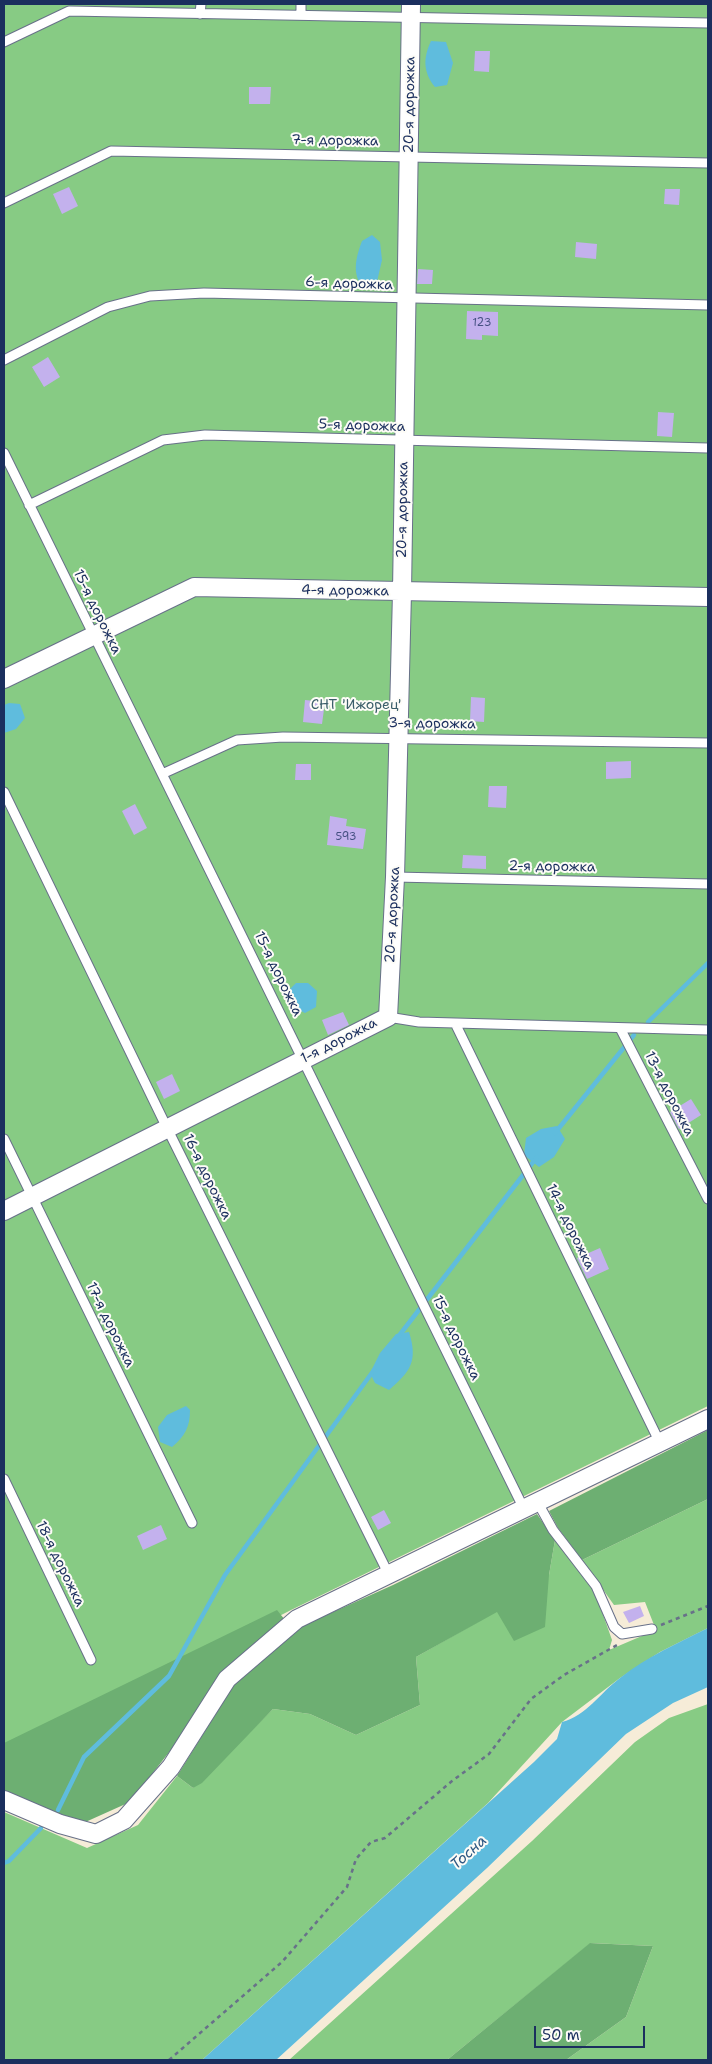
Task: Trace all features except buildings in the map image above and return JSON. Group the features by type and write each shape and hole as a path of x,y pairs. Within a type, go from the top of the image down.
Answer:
{"street":[{"name":"20-я дорожка","path":"388,1017 395,877 402,592 411,11"},
{"name":"4-я дорожка","path":"4,679 194,587 708,597"},
{"name":"1-я дорожка","path":"4,1211 388,1017"},
{"path":"4,1800 60,1824 96,1834 124,1820 171,1767 227,1679 297,1619 388,1573 531,1506 708,1419"}],"lane":[{"path":"200,4 200,14"},
{"path":"301,4 301,14"},
{"path":"4,42 69,8 200,14 411,11 708,23"},
{"name":"7-я дорожка","path":"4,203 111,150 708,163"},
{"name":"6-я дорожка","path":"4,360 108,307 150,296 204,293 708,305"},
{"name":"5-я дорожка","path":"29,504 163,440 205,434 404,442 708,448"},
{"name":"15-я дорожка","path":"4,453 419,1294 531,1506 553,1530 596,1586 614,1627 622,1634 652,1629"},
{"name":"3-я дорожка","path":"162,774 237,740 283,737 398,737 708,743"},
{"name":"16-я дорожка","path":"4,792 167,1128 388,1573"},
{"name":"2-я дорожка","path":"395,877 708,884"},
{"name":"1-я дорожка","path":"388,1017 419,1022 621,1031 708,1030"},
{"name":"14-я дорожка","path":"455,1023 660,1443"},
{"name":"13-я дорожка","path":"621,1031 708,1199"},
{"name":"17-я дорожка","path":"4,1139 192,1523"},
{"name":"18-я дорожка","path":"4,1479 91,1660"}],"path":[{"path":"652,1629 708,1606"},
{"path":"169,2060 282,1962 347,1887 356,1859 371,1842 385,1838 452,1781 489,1754 531,1699 564,1675 620,1643"}],"green space":[{"name":"СНТ 'Ижорец'","path":"4,4 708,4 708,1406 291,1610 4,1757"},
{"path":"708,1430 708,1499 582,1560 558,1528 549,1511"},
{"path":"708,1499 708,1628 660,1652 620,1678 562,1722 488,1803 202,2060 4,2060 4,1812 87,1848 138,1825 177,1776 193,1788 273,1709 310,1714 356,1735 420,1705 416,1657 497,1611 549,1575 555,1540 594,1589 612,1640 609,1650 656,1630 645,1602 614,1605 582,1560"},
{"path":"537,1514 555,1540 549,1575 545,1627 514,1641 497,1612 416,1657 420,1705 356,1735 310,1714 273,1709 202,1783 193,1788 177,1776 233,1686 302,1626 393,1585"},
{"path":"277,1610 285,1620 181,1737 130,1802 81,1824 4,1792 4,1743"},
{"path":"708,1704 708,2060 566,2060 626,2017 653,1946 591,1943 447,2060 289,2060 532,1841 635,1742 669,1718"},
{"path":"590,1943 653,1946 626,2017 566,2060 447,2060"}],"water":[{"path":"431,41 446,42 453,63 447,85 435,87 428,76 426,59"},
{"path":"372,235 380,242 382,260 376,286 364,288 357,277 357,259 362,241"},
{"path":"9,703 20,704 25,718 16,729 4,733 4,705"},
{"path":"296,983 308,983 317,991 316,1007 305,1013 293,1007 287,992"},
{"path":"557,1126 565,1139 554,1157 539,1167 524,1155 526,1138 541,1129"},
{"path":"409,1332 413,1351 411,1365 403,1377 389,1390 375,1383 370,1373 380,1353 396,1334"},
{"path":"186,1406 190,1410 190,1416 188,1426 183,1435 172,1447 160,1442 158,1427 167,1415"},
{"name":"Тосна","path":"708,1628 708,1687 673,1703 626,1734 487,1868 276,2060 202,2060 534,1762 557,1739 562,1722 571,1719 586,1709 613,1684 640,1663"}],"waterway":[{"path":"648,1022 708,963"},
{"path":"555,1133 634,1035"},
{"path":"398,1337 537,1157"},
{"path":"58,1810 84,1757 169,1676 225,1575 374,1370"},
{"path":"4,1863 9,1861 41,1828"}]}
